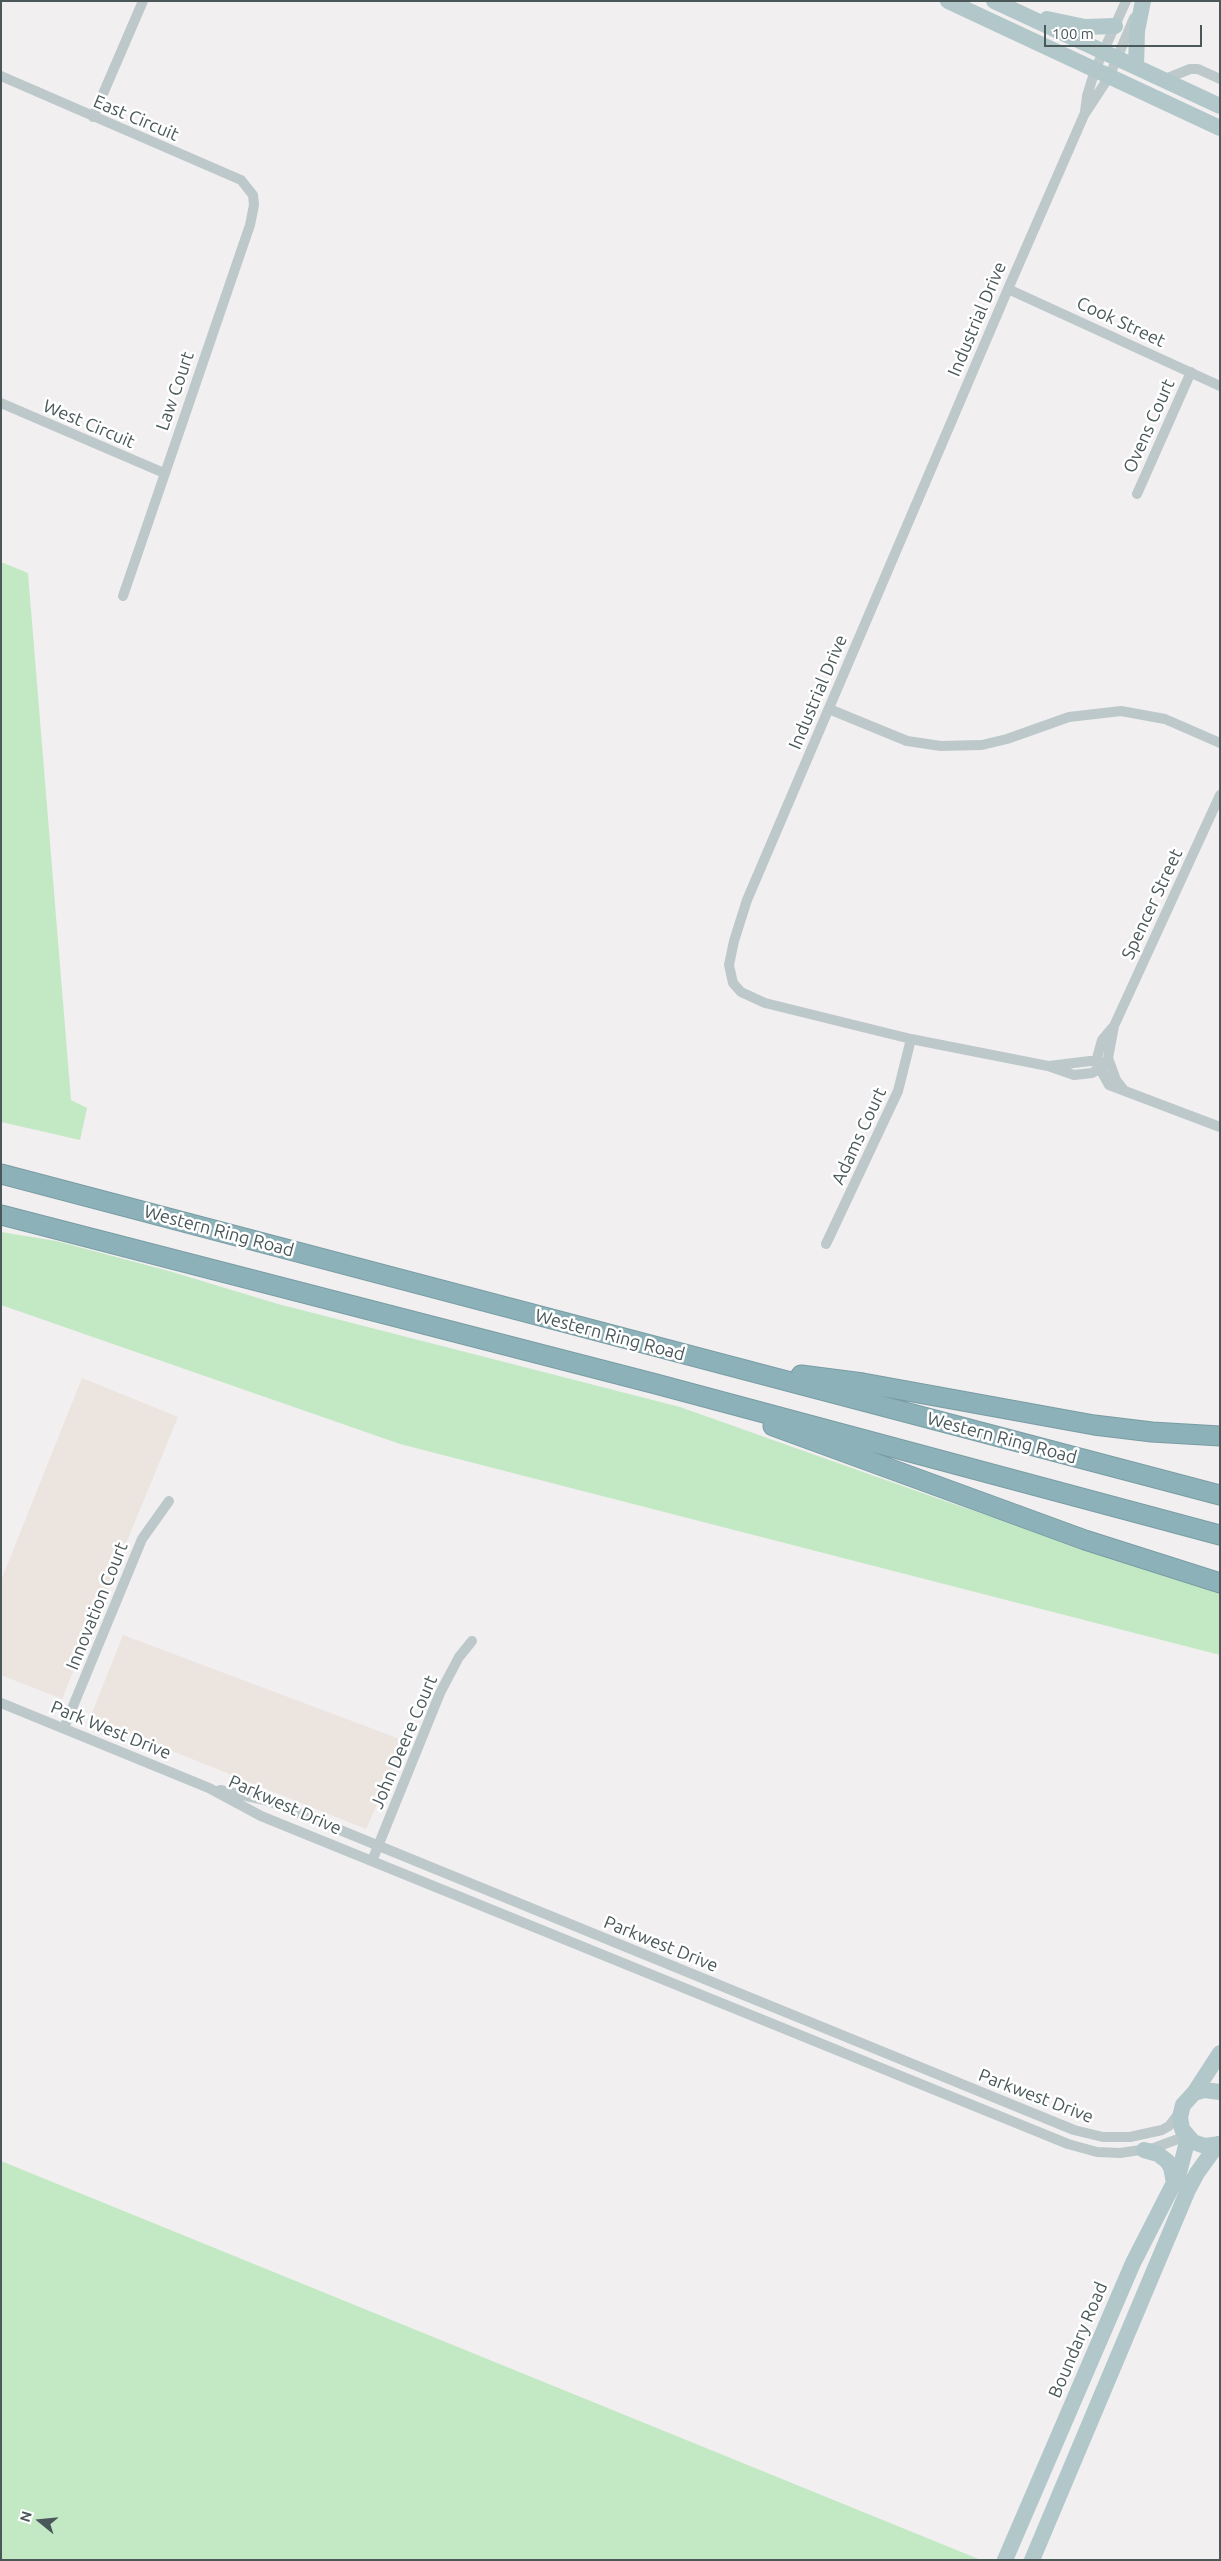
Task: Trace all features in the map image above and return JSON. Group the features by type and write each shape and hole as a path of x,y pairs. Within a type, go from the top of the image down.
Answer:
{"highway":[{"path":"1,1169 128,1207"},
{"name":"Western Ring Road","path":"1,1174 1220,1495"},
{"name":"Western Ring Road","path":"1,1215 656,1384 1220,1535"},
{"path":"1,1222 67,1232"},
{"path":"732,1367 863,1383 1094,1425 1152,1432 1220,1436"},
{"path":"656,1384 1085,1540 1220,1583"}],"main road":[{"path":"948,1 1220,128"},
{"path":"994,1 1220,106"},
{"path":"1136,67 1137,31 1142,1"},
{"path":"1032,19 1085,27 1115,26"},
{"path":"1194,2094 1220,2052"},
{"path":"1219,2144 1201,2145 1187,2137 1181,2125 1181,2109 1186,2100 1194,2094 1204,2090 1220,2092"},
{"name":"Boundary Road","path":"1005,2560 1133,2263 1174,2183 1187,2137"},
{"path":"1032,2560 1185,2198 1197,2173 1219,2144"},
{"path":"1144,2150 1158,2154 1167,2160 1171,2167 1174,2183"}],"street":[{"path":"93,116 143,1"},
{"path":"1102,73 1110,56 1115,26 1126,1"},
{"path":"1102,73 1142,1"},
{"path":"1163,80 1190,69 1198,69 1220,79"},
{"name":"Industrial Drive","path":"1084,115 1087,96 1102,73"},
{"name":"Industrial Drive","path":"1102,73 1008,288 748,900 734,940 729,965 733,982 741,992 765,1003 911,1039 1048,1066 1074,1074 1085,1074 1102,1065"},
{"name":"East Circuit","path":"1,76 241,180 253,195"},
{"name":"Law Court","path":"123,596 250,225 254,205 253,195"},
{"name":"Cook Street","path":"1008,288 1220,386"},
{"name":"Ovens Court","path":"1137,494 1191,372"},
{"name":"West Circuit","path":"1,404 164,474"},
{"path":"829,709 907,741 941,746 982,745 1007,739 1069,717 1121,712 1165,719 1220,743"},
{"name":"Spencer Street","path":"1102,1065 1108,1051 1114,1026 1220,795"},
{"name":"Adams Court","path":"826,1244 898,1091 911,1039"},
{"path":"1102,1065 1124,1090 1220,1127"},
{"name":"Innovation Court","path":"64,1728 142,1539 169,1501"},
{"name":"John Deere Court","path":"372,1861 440,1693 459,1657 472,1640"},
{"name":"Park West Drive","path":"1,1702 209,1788"},
{"name":"Parkwest Drive","path":"209,1788 269,1801 1074,2130 1103,2137 1130,2138 1162,2130 1176,2119 1181,2109"},
{"name":"Parkwest Drive","path":"209,1788 261,1816 1088,2150 1120,2153 1144,2150 1187,2137"},
{"path":"927,2086 933,2072"}],"shaded area":[{"path":"82,1378 178,1417 62,1699 1,1675 1,1581"},
{"path":"123,1635 405,1741 366,1829 90,1718"}],"green space":[{"path":"1,562 28,573 71,1100 87,1108 80,1140 1,1122"},
{"path":"1,1232 56,1241 169,1271 278,1304 680,1407 942,1500 1220,1594 1220,1655 400,1444 1,1305"},
{"path":"1,2161 981,2560 1,2560"}]}
